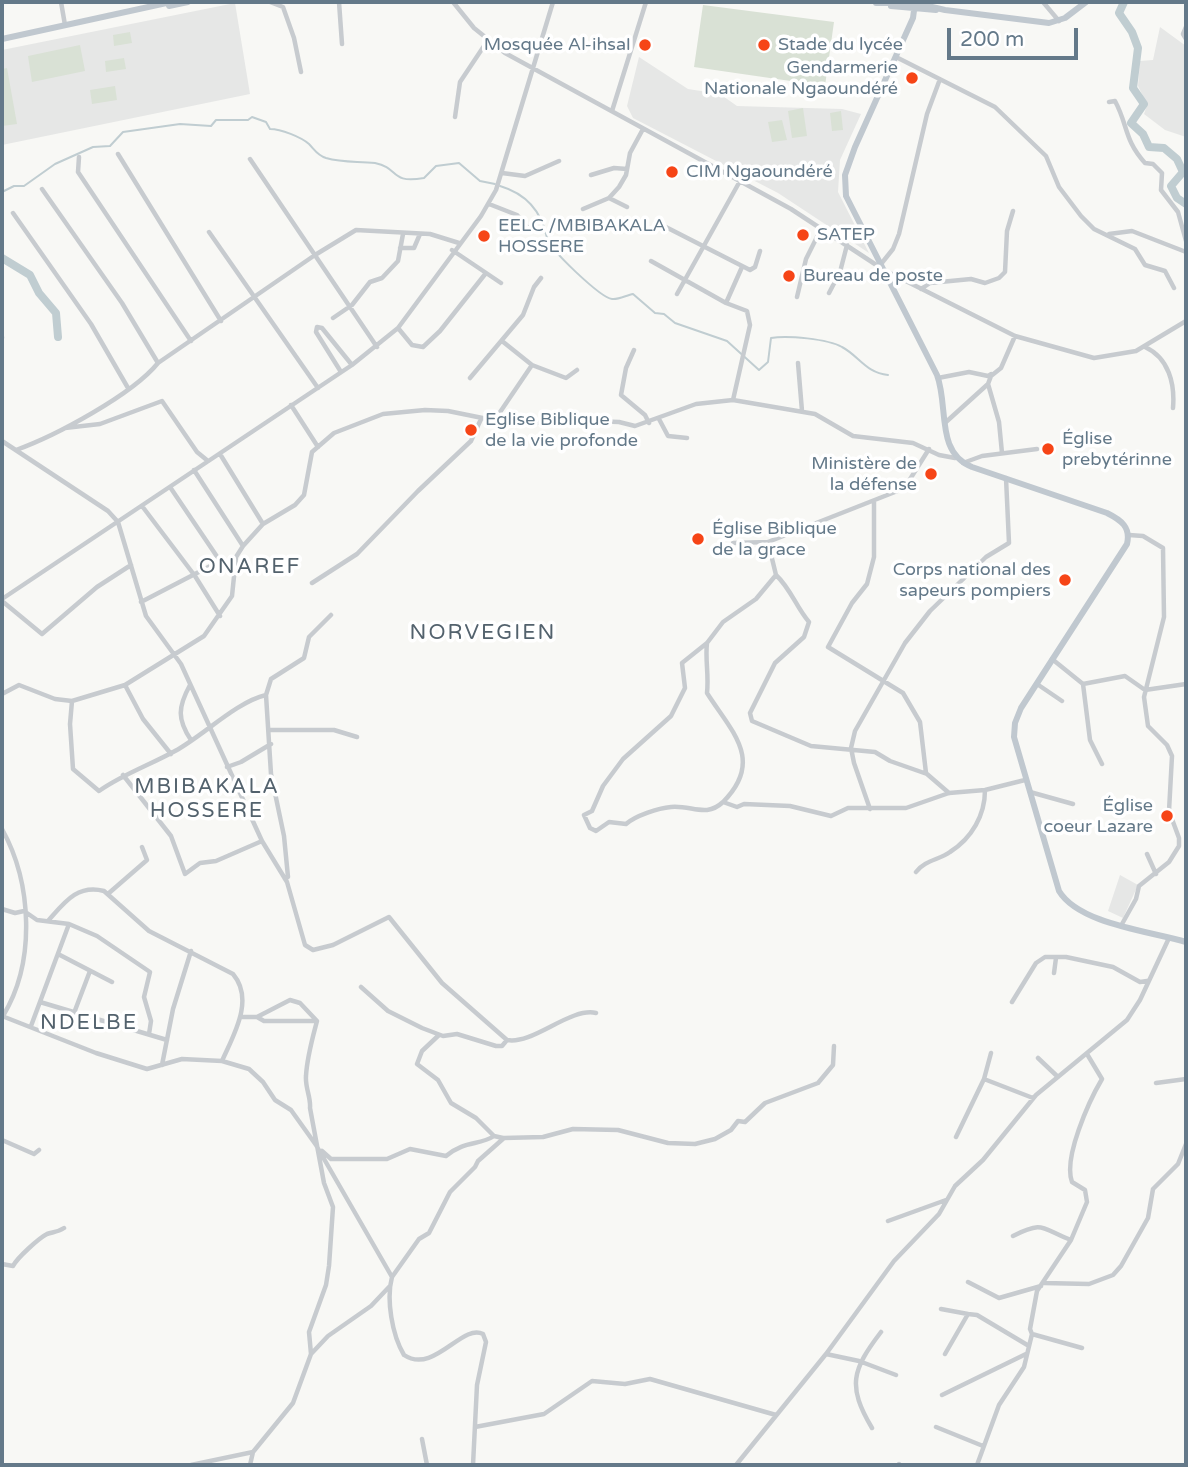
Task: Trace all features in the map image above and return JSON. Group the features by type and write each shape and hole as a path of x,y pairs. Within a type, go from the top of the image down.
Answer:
{"main road":[{"path":"65,26 171,2"},
{"path":"2,39 183,2"},
{"path":"870,2 918,5 1032,23 1060,21 1086,2"},
{"path":"918,5 845,175 849,203 938,378 944,399 949,449 955,458 962,463 1107,513 1124,523 1129,535 1126,544 1036,684 1015,723 1017,751 1059,891 1065,902 1087,915 1186,942"}],"street":[{"path":"61,2 65,26"},
{"path":"270,2 283,8 295,38 301,72"},
{"path":"339,2 342,44"},
{"path":"453,2 488,40 534,70 740,181 920,289 1015,336 1094,358 1118,355 1144,347 1186,321"},
{"path":"131,565 97,587 42,634 2,600 352,365 398,328 489,204 496,190 553,2"},
{"path":"612,111 646,2"},
{"path":"1044,2 1060,21"},
{"path":"1186,27 1183,34 1186,39"},
{"path":"455,117 460,82 488,40"},
{"path":"896,57 987,102 1006,116 1046,156 1059,187 1075,210 1094,229 1135,249 1146,265 1165,271 1174,288"},
{"path":"882,267 899,234 927,114 940,79"},
{"path":"1109,102 1115,101 1120,110 1130,146 1145,163 1153,164 1162,173 1161,190 1178,212 1186,241"},
{"path":"583,209 610,198 619,187 630,153 643,129"},
{"path":"118,154 221,321"},
{"path":"79,157 78,172 191,341"},
{"path":"250,159 376,345"},
{"path":"502,173 525,176 559,161"},
{"path":"591,175 614,168 627,169"},
{"path":"677,294 740,181"},
{"path":"42,189 122,303 158,362"},
{"path":"610,198 627,207"},
{"path":"489,204 517,215 528,228"},
{"path":"920,289 930,284 971,279 985,283 999,278 1004,272 1007,231 1013,211"},
{"path":"13,213 91,324 128,388"},
{"path":"656,222 742,267 754,269 760,251"},
{"path":"797,297 806,259 821,229"},
{"path":"15,451 64,428 128,388 148,374 158,362 314,255 356,230 444,237 459,243"},
{"path":"1109,234 1132,231 1186,252"},
{"path":"209,232 318,388"},
{"path":"333,318 348,307 370,282 382,278 398,261 403,234"},
{"path":"400,248 414,248 420,234"},
{"path":"829,293 840,272 847,245"},
{"path":"453,250 501,283"},
{"path":"651,261 726,303 747,311 750,318 733,400"},
{"path":"726,303 742,267"},
{"path":"398,328 412,345 423,347 440,331 486,273"},
{"path":"470,378 523,316 534,287 541,278"},
{"path":"341,372 316,332 317,327 322,328 352,365"},
{"path":"946,422 988,384 991,376 1001,368 1015,336"},
{"path":"502,341 532,365 566,378 577,370"},
{"path":"1144,347 1152,350 1168,369 1174,388 1173,408"},
{"path":"634,350 626,368 621,396 645,415 649,423"},
{"path":"335,359 342,355"},
{"path":"798,363 802,411"},
{"path":"494,421 532,365"},
{"path":"938,378 969,372 988,376 1001,368"},
{"path":"988,384 999,422 1002,453"},
{"path":"2,694 19,685 62,701 72,701 125,685 204,636 232,596 236,557 263,524 301,500 306,490 309,459 318,447 334,433 370,418 405,410 448,411 517,425 565,420 619,422 635,426 659,419 677,409 733,400 778,410 815,414 853,436 913,443 955,458"},
{"path":"64,428 100,424 162,401 197,452 208,461"},
{"path":"291,405 318,447"},
{"path":"313,583 357,554 386,522 471,441 481,419"},
{"path":"659,419 667,436 687,438"},
{"path":"2,441 108,511 118,522 146,616 175,655 189,682 262,841 285,879 308,948 313,950 333,945 389,916 442,983 507,1040 515,1041 586,1012 597,1013"},
{"path":"733,543 768,542 874,501 907,484 929,450"},
{"path":"962,463 1002,453 1037,450"},
{"path":"220,454 263,524"},
{"path":"194,470 243,546"},
{"path":"870,809 851,748 855,731 882,680 929,611 986,557 1009,543 1006,478"},
{"path":"141,602 195,576 220,559 187,517 170,487"},
{"path":"874,501 874,557 867,584 852,603 828,647 903,693 919,716 927,774"},
{"path":"142,506 195,576 219,617"},
{"path":"1122,924 1136,900 1139,886 1175,856 1180,838 1169,811 1172,756 1167,745 1148,726 1145,690 1164,617 1163,548 1159,543 1143,536 1129,535"},
{"path":"768,542 776,575 788,586 796,607 809,622 803,637 775,663 749,718 802,744 875,752 890,761 927,774 949,793"},
{"path":"707,643 705,655 710,666 707,693 740,740 743,760 733,792 715,810 698,811 671,807 633,817 626,824 609,822 596,831 585,822 584,815 592,811 603,786 623,759 671,716 685,688 682,663 707,643 723,622 756,599 776,575"},
{"path":"285,879 288,870 285,836 271,774 266,695 271,679 304,659 309,637 331,615"},
{"path":"1052,659 1083,684 1090,740 1102,764"},
{"path":"1083,684 1125,676 1145,690 1186,684"},
{"path":"189,682 179,714 182,726 191,740"},
{"path":"1036,684 1062,701"},
{"path":"125,685 143,719 171,754"},
{"path":"72,701 72,758 76,774 96,791 123,775 171,754 208,728 266,695"},
{"path":"62,701 70,710"},
{"path":"268,730 334,730 357,737"},
{"path":"227,766 241,762 271,744"},
{"path":"123,775 171,836 185,874 200,863 216,861 262,841"},
{"path":"723,802 737,807 744,804 790,806 831,816 843,808 906,808 949,793 985,790 1025,780"},
{"path":"916,872 921,865 950,853 966,839 985,808 985,790"},
{"path":"1030,792 1073,804"},
{"path":"2,829 14,851 24,911 23,971 3,1016 96,1053 147,1069 182,1059 222,1061 242,1066 255,1074 275,1100 290,1110 316,1145 392,1277"},
{"path":"109,893 146,860 142,847"},
{"path":"1147,854 1156,874"},
{"path":"48,921 65,901 80,891 92,888 109,893 149,931 191,951 237,978 241,990 241,1017 222,1061"},
{"path":"2,908 15,913 24,911 37,920 69,924 97,936 150,972 144,997 151,1021 149,1034"},
{"path":"31,1026 69,924"},
{"path":"736,1465 826,1354 894,1261 939,1214 955,1186 983,1160 1033,1098 1127,1020 1170,937"},
{"path":"162,1066 191,951"},
{"path":"58,954 112,982"},
{"path":"1054,974 1056,958"},
{"path":"1012,1002 1039,959 1092,961 1114,967 1140,982 1147,981"},
{"path":"74,1013 90,971"},
{"path":"361,987 388,1011 446,1037 457,1034 496,1046 502,1046 507,1040"},
{"path":"241,1017 257,1017 290,1000 300,1003 317,1021"},
{"path":"40,1002 167,1040"},
{"path":"257,1017 264,1021 317,1021"},
{"path":"250,1465 253,1452 293,1403 311,1354 309,1332 330,1266 333,1206 324,1183 316,1145 306,1076 308,1050 317,1021"},
{"path":"439,1034 422,1051 417,1064 438,1080 451,1103 476,1118 494,1136"},
{"path":"316,1145 331,1159 387,1159 410,1149 446,1156 462,1144 494,1136 543,1137 573,1129 618,1130 676,1144 695,1144 715,1139 731,1130 737,1121 745,1122 765,1103 818,1083 833,1065 834,1046"},
{"path":"956,1137 984,1079 991,1053"},
{"path":"977,1465 1001,1400 1024,1367 1032,1334 1037,1291 1070,1240 1087,1202 1085,1190 1072,1182 1071,1164 1079,1127 1102,1079 1087,1054"},
{"path":"1038,1058 1058,1076"},
{"path":"984,1079 1033,1098"},
{"path":"1156,1083 1186,1079"},
{"path":"472,1465 477,1385 486,1342 483,1334 471,1333 439,1353 423,1359 409,1358 399,1346 389,1287 392,1277 419,1239 429,1233 450,1192 478,1161 504,1138"},
{"path":"2,1140 34,1154 39,1150"},
{"path":"968,1282 999,1298 1042,1284 1089,1284 1112,1275 1121,1266 1148,1218 1153,1189 1178,1164 1186,1144"},
{"path":"888,1221 946,1199"},
{"path":"1013,1236 1035,1225 1043,1225 1070,1240"},
{"path":"2,1264 13,1266 19,1255 30,1251 37,1241 64,1228"},
{"path":"311,1354 389,1287"},
{"path":"941,1309 978,1315 1029,1346"},
{"path":"945,1354 968,1314"},
{"path":"872,1428 857,1403 859,1361 881,1332"},
{"path":"1032,1334 1082,1348"},
{"path":"826,1354 859,1361 896,1375"},
{"path":"942,1395 1026,1354"},
{"path":"475,1427 544,1414 592,1381 625,1384 650,1379 776,1415"},
{"path":"936,1427 983,1446"},
{"path":"422,1439 427,1465"},
{"path":"191,1465 253,1452"}],"shaded area":[{"path":"235,3 250,94 2,145 2,50"},
{"name":"Stade du lycée","path":"703,5 834,22 825,86 694,67"},
{"path":"1160,27 1186,46 1186,137 1165,130 1144,114 1147,105 1138,86 1140,61 1153,60"},
{"path":"130,32 132,43 114,46 113,35"},
{"path":"80,45 85,71 32,82 28,56"},
{"path":"639,57 688,89 720,94 737,106 842,109 861,114 840,160 838,192 869,253 778,193 633,118 627,106"},
{"path":"124,58 126,69 106,72 105,61"},
{"path":"7,68 17,124 2,126 2,69"},
{"path":"115,86 117,100 92,104 90,90"},
{"path":"803,108 807,136 792,138 788,111"},
{"path":"841,111 843,130 832,131 830,113"},
{"path":"782,120 787,140 772,142 768,122"},
{"path":"1120,875 1138,885 1123,918 1108,911"}],"waterway":[{"path":"1124,2 1119,13 1132,32 1138,48 1133,88 1144,104 1131,123 1143,134 1149,147 1164,148 1177,159 1183,172 1171,186 1177,198 1186,204"},
{"path":"2,192 14,186 24,186 55,164 93,147 110,146 123,132 180,124 211,126 216,120 248,120 252,117 266,122 270,129 301,139 326,158 383,165 405,179 424,178 436,166 459,163 480,181 495,184"},
{"path":"500,186 518,194 532,206 556,252 606,297 614,299 633,294 655,313 664,314 675,323 727,341 759,370 768,362 771,338 787,337 836,344 874,371 888,375"},
{"path":"2,258 30,275 39,293 56,313 58,337"}],"place":[{"name":"Mosquée Al-ihsaI","path":"645,45"},
{"name":"Stade du lycée","path":"764,45"},
{"name":"Gendarmerie Nationale Ngaoundéré","path":"912,78"},
{"name":"CIM Ngaoundéré","path":"672,172"},
{"name":"SATEP","path":"803,235"},
{"name":"EELC /MBIBAKALA HOSSERE","path":"484,236"},
{"name":"Bureau de poste","path":"789,276"},
{"name":"Eglise Biblique de la vie profonde","path":"471,430"},
{"name":"Église prebytérinne","path":"1048,449"},
{"name":"Ministère de la défense","path":"931,474"},
{"name":"Église Biblique de la grace","path":"698,539"},
{"name":"Corps national des sapeurs pompiers","path":"1065,580"},
{"name":"Église coeur Lazare","path":"1167,816"}],"district":[{"name":"ONAREF","path":"250,567"},
{"name":"NORVEGIEN","path":"483,633"},
{"name":"MBIBAKALA HOSSERE","path":"207,799"},
{"name":"NDELBE","path":"89,1023"}]}
